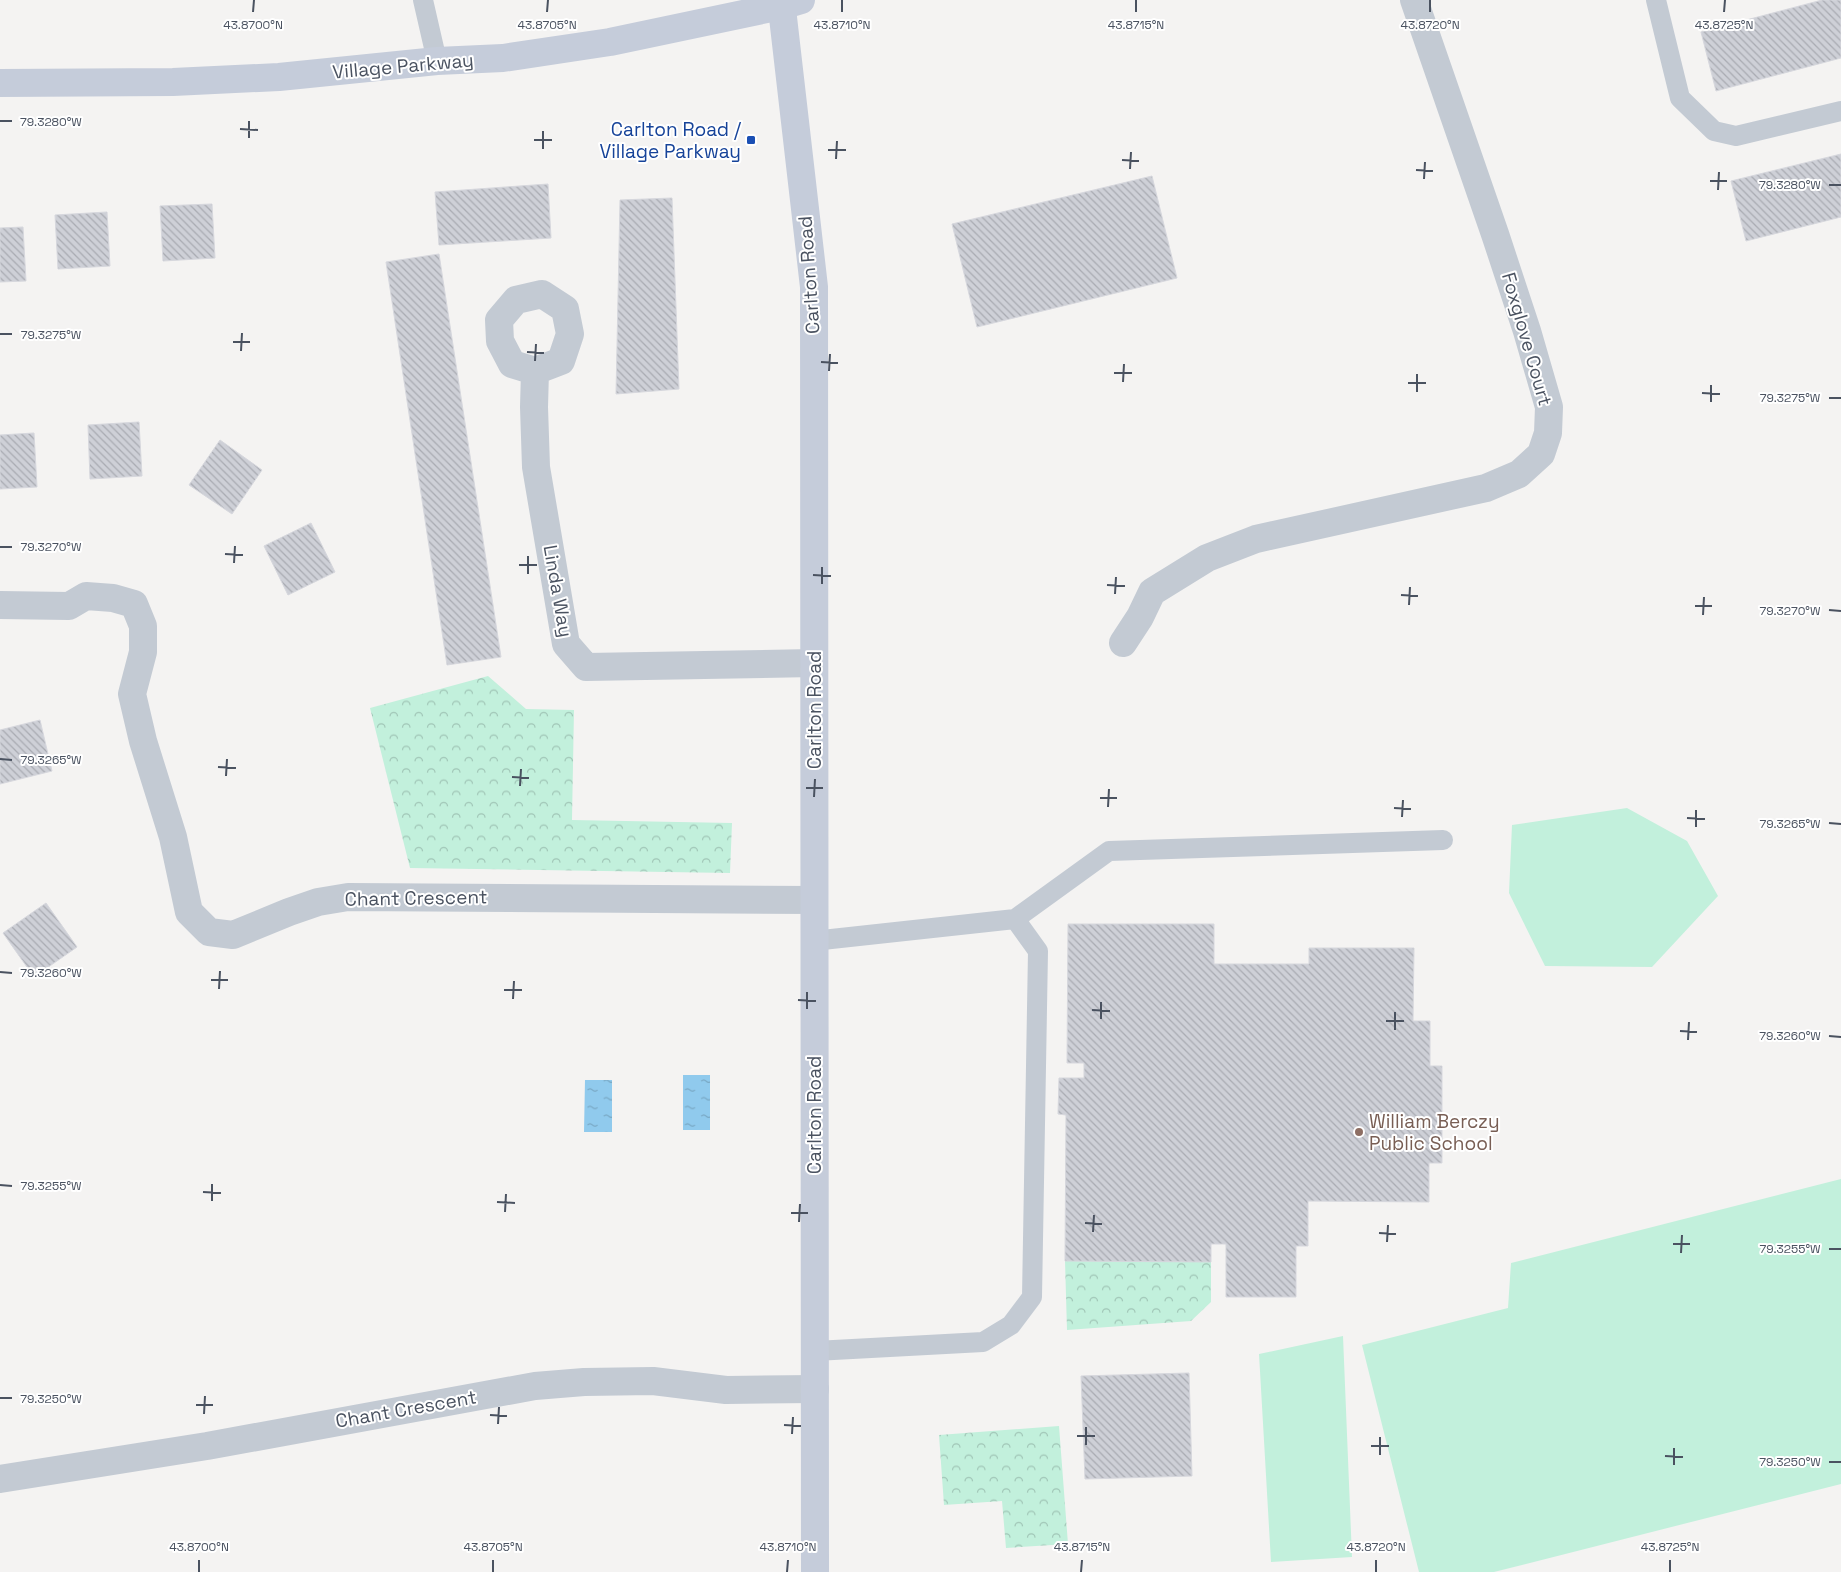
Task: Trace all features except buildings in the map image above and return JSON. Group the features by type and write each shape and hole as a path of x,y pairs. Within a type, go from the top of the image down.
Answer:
{"main road":[{"name":"Village Parkway","path":"0,83 173,82 279,77 437,61 503,58 610,42 788,2"},
{"name":"Carlton Road","path":"788,2 814,287 813,941 815,1572"}],"street":[{"name":"Foxglove Court","path":"1123,643 1140,618 1152,592 1207,558 1256,539 1486,488 1519,474 1541,454 1548,433 1549,407 1543,383 1495,234 1414,0"},
{"name":"Linda Way","path":"535,371 536,466 566,644 586,667 814,663"},
{"name":"Chant Crescent","path":"0,605 69,606 86,596 113,598 134,604 143,626 143,652 132,694 143,740 172,837 189,912 209,932 233,935 318,902 348,897 814,900"},
{"name":"Chant Crescent","path":"0,1479 207,1446 535,1386 584,1382 653,1381 726,1390 815,1388"}],"lane":[{"path":"423,0 437,61"},
{"path":"1656,0 1680,98 1714,131 1736,136 1841,110"},
{"path":"813,941 1015,919 1109,851 1443,840"},
{"path":"815,1351 984,1342 1010,1325 1032,1297 1038,951 1015,919"}],"green space":[{"path":"488,676 526,709 574,710 572,820 732,823 730,873 410,868 370,708"},
{"path":"1627,808 1687,841 1718,896 1652,967 1545,966 1509,893 1512,825"},
{"path":"1841,1179 1841,1484 1494,1572 1419,1572 1362,1345 1508,1308 1511,1263"},
{"path":"1065,1261 1211,1262 1211,1302 1191,1321 1067,1330"},
{"path":"1343,1336 1352,1557 1271,1562 1259,1354"},
{"path":"1059,1426 1068,1544 1006,1548 1002,1501 944,1505 939,1435"}],"water":[{"path":"683,1075 710,1075 710,1130 683,1130"},
{"path":"585,1080 612,1080 612,1132 584,1132"}],"place":[{"name":"Carlton Road / Village Parkway","path":"751,140"},
{"name":"William Berczy Public School","path":"1359,1132"}]}
